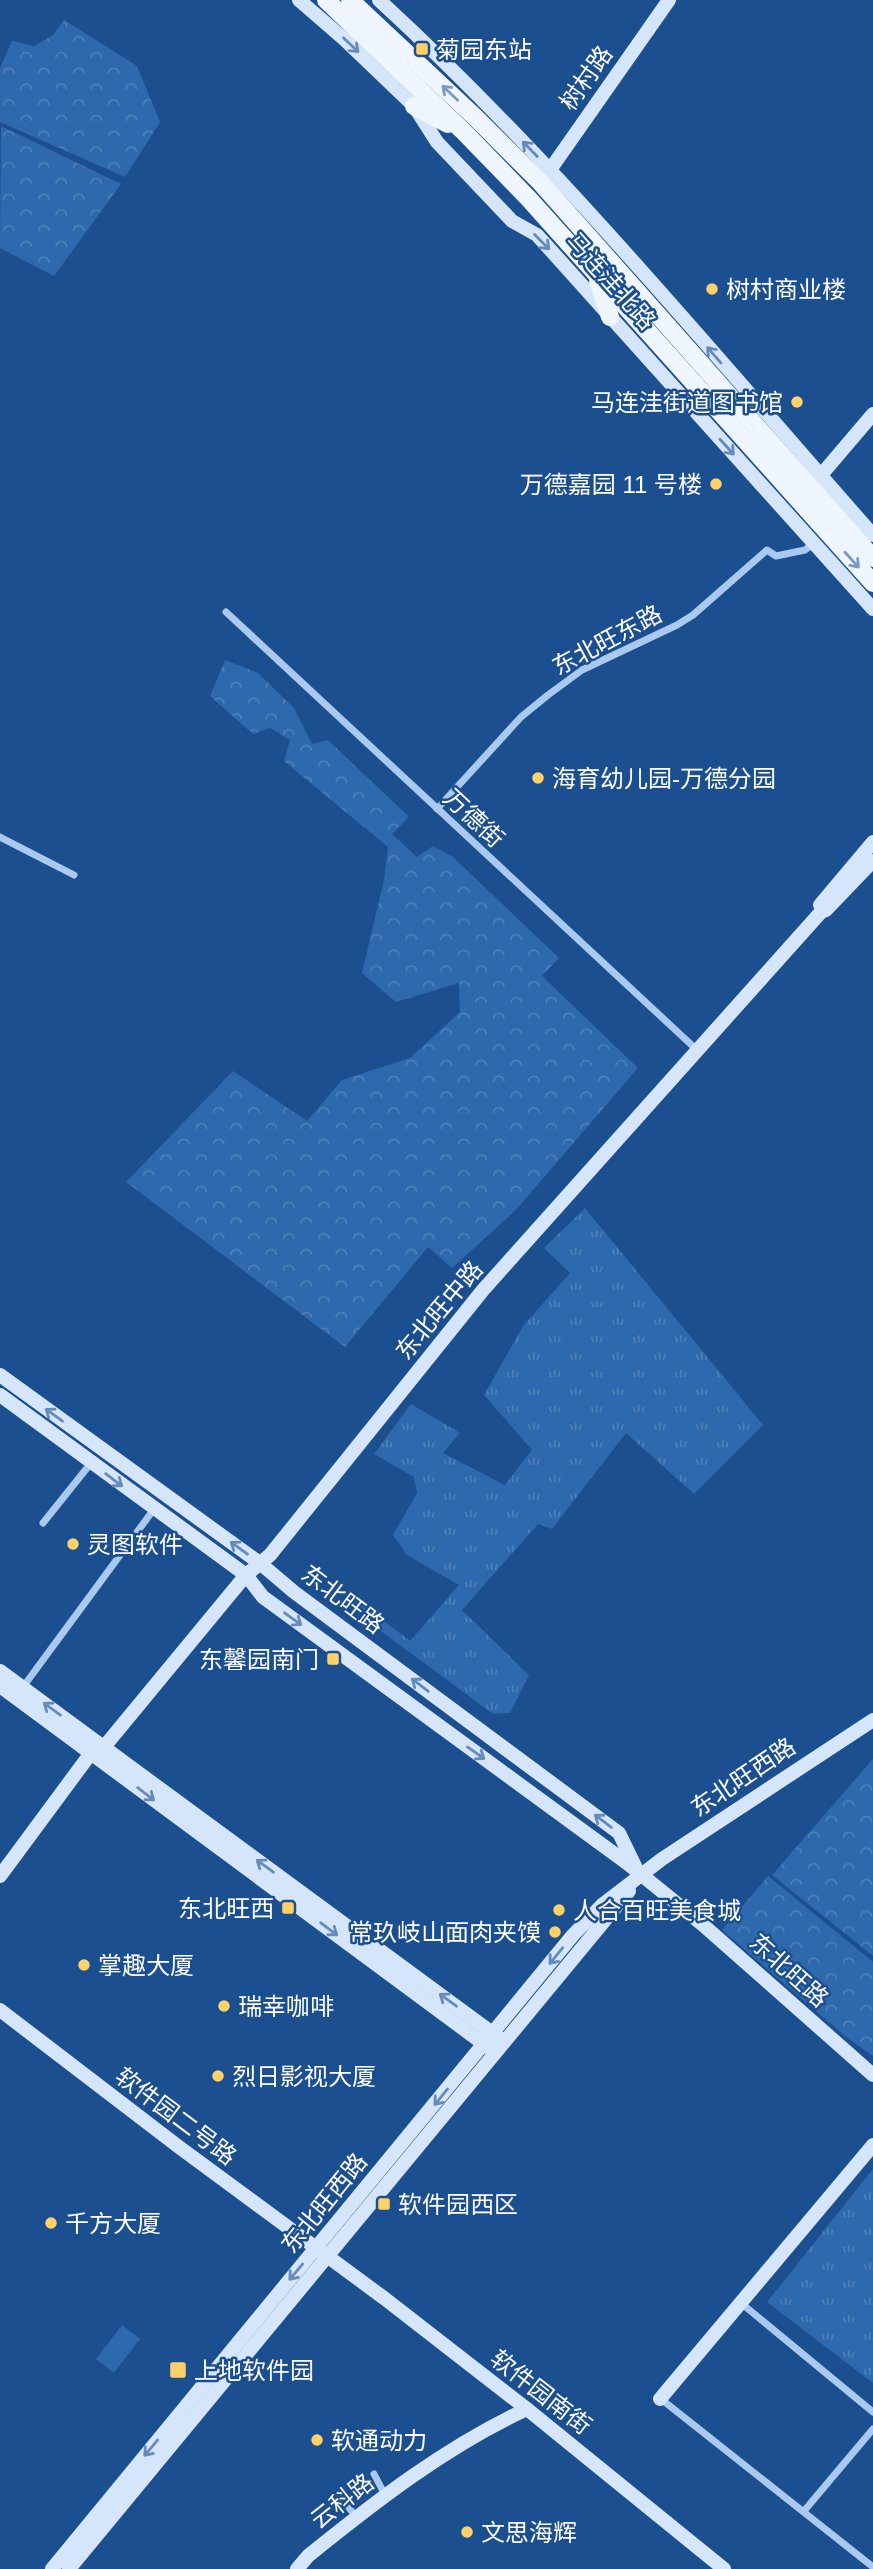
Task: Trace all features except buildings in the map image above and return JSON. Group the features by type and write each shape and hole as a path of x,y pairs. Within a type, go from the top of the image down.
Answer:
{"main road":[{"name":"马连洼北路","path":"326,0 464,132 596,274 810,488 873,583"},
{"name":"马连洼北路","path":"350,0 477,118 546,176 810,488 873,558"},
{"path":"414,106 464,132"},
{"path":"596,274 610,317"}],"street":[{"name":"马连洼北路","path":"299,0 414,106 437,142 512,221 537,235 873,609"},
{"name":"马连洼北路","path":"379,0 486,103 546,176"},
{"name":"树村路","path":"512,221 669,0"},
{"path":"819,549 810,488 873,414"},
{"name":"马连洼北路","path":"810,488 873,535"},
{"name":"东北旺东路","path":"437,810 521,717 582,670 677,625 767,550 776,556 819,549"},
{"name":"万德街","path":"226,612 697,1050"},
{"path":"0,837 74,875"},
{"name":"东北旺中路","path":"821,912 820,904 873,842"},
{"name":"东北旺中路","path":"0,1876 98,1750 246,1575 270,1555 465,1312 821,912 873,861"},
{"name":"东北旺路","path":"0,1376 261,1564 294,1592 619,1833 641,1876"},
{"name":"东北旺路","path":"0,1395 246,1575 264,1597 627,1863 702,1924 873,2075"},
{"path":"43,1523 91,1463"},
{"path":"23,1687 153,1509"},
{"path":"0,1671 98,1750"},
{"path":"0,1686 98,1750 494,2042"},
{"name":"东北旺西路","path":"69,2569 322,2251 494,2042 641,1876 808,1761 873,1720"},
{"name":"软件园二号路","path":"0,2010 179,2147 322,2251"},
{"path":"873,2146 660,2399 873,2567"},
{"name":"东北旺西路","path":"51,2569 322,2251"},
{"name":"软件园南街","path":"322,2251 527,2409 723,2569"},
{"path":"741,2302 873,2412"},
{"name":"云科路","path":"297,2569 308,2556 385,2496 473,2438 527,2409"},
{"path":"804,2511 873,2429"},
{"path":"374,2474 385,2496"},
{"path":"340,2496 356,2517"}],"green space":[{"path":"64,20 137,66 160,122 125,177 0,122 0,68 12,41 34,46 53,35"},
{"path":"1,126 121,184 54,276 0,248"},
{"path":"225,660 258,673 294,708 312,744 328,740 409,817 392,834 417,857 433,846 453,857 559,958 542,976 638,1068 515,1211 452,1268 428,1247 345,1347 126,1182 233,1071 307,1121 342,1080 410,1058 460,1012 459,983 396,1002 362,973 384,880 388,847 284,761 290,740 270,728 253,734 210,696"},
{"path":"585,1208 763,1425 694,1494 626,1433 552,1529 538,1524 462,1610 529,1675 510,1713 493,1714 343,1603 355,1599 410,1641 459,1585 407,1555 393,1535 417,1493 414,1477 374,1454 411,1404 460,1433 443,1453 505,1485 532,1450 484,1395 523,1326 570,1273 544,1248"},
{"path":"873,1759 873,1956 772,1875"},
{"path":"768,1876 873,1962 873,2056 846,2037 722,1930"},
{"path":"873,2169 873,2383 767,2302"},
{"path":"122,2325 140,2339 114,2373 96,2359"}],"place":[{"name":"菊园东站","path":"422,49"},
{"name":"树村商业楼","path":"712,289"},
{"name":"马连洼街道图书馆","path":"797,402"},
{"name":"万德嘉园 11 号楼","path":"716,484"},
{"name":"海育幼儿园-万德分园","path":"538,778"},
{"name":"灵图软件","path":"73,1544"},
{"name":"东馨园南门","path":"333,1659"},
{"name":"东北旺西","path":"288,1908"},
{"name":"人合百旺美食城","path":"559,1910"},
{"name":"常玖岐山面肉夹馍","path":"555,1932"},
{"name":"掌趣大厦","path":"84,1965"},
{"name":"瑞幸咖啡","path":"224,2006"},
{"name":"烈日影视大厦","path":"218,2076"},
{"name":"软件园西区","path":"384,2204"},
{"name":"千方大厦","path":"51,2223"},
{"name":"上地软件园","path":"178,2370"},
{"name":"软通动力","path":"317,2440"},
{"name":"文思海辉","path":"467,2532"}]}
